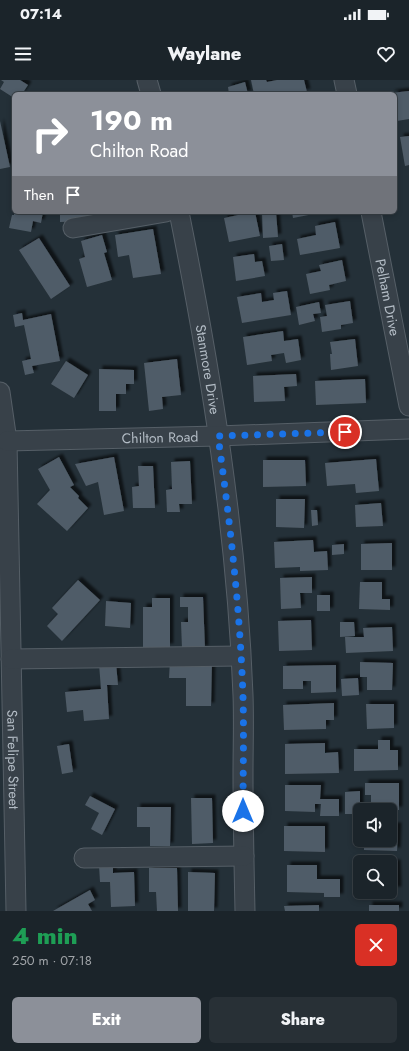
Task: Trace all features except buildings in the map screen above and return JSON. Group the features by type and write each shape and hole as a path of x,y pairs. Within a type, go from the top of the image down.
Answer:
{"street":[{"path":"147,80 150,92"},
{"path":"344,80 347,92"},
{"path":"73,228 154,214"},
{"name":"Stanmore Drive","path":"180,214 203,336 230,528 243,696 245,911"},
{"name":"Pelham Drive","path":"371,214 409,406"},
{"name":"San Felipe Street","path":"0,392 4,435 5,622 11,659 16,911"},
{"name":"Chilton Road","path":"4,435 218,436 409,430"},
{"path":"11,659 240,656"},
{"path":"84,858 244,856"}],"route":[{"path":"243,811 243,696 235,579 218,436 345,432"}]}
